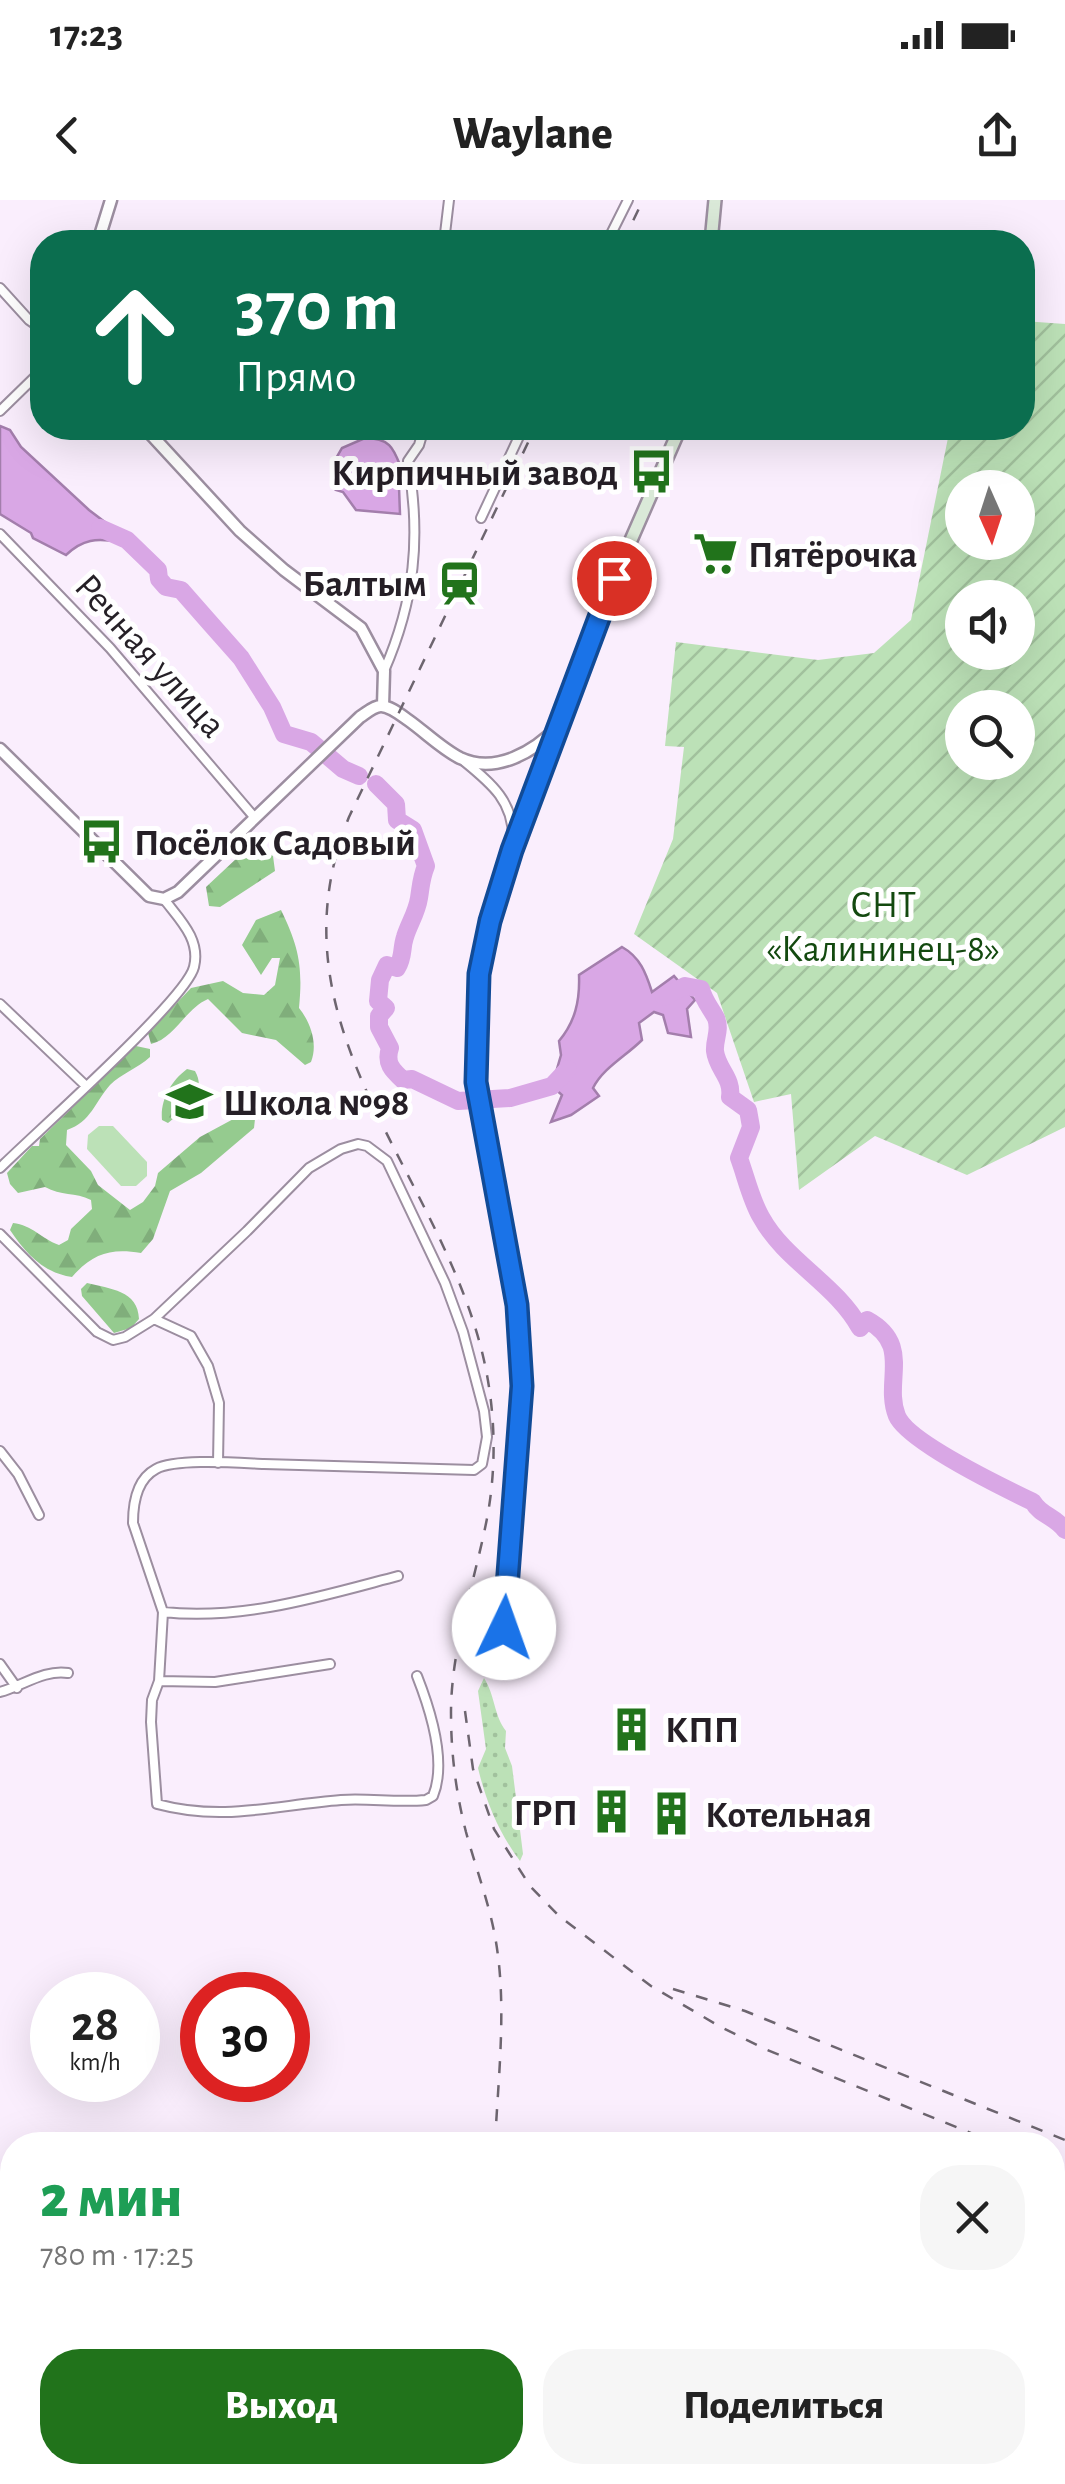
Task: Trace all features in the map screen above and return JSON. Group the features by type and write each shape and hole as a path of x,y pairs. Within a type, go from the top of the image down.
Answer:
{"main road":[{"path":"712,230 715,200"},
{"path":"559,726 614,578 675,440"}],"street":[{"path":"102,230 111,200"},
{"path":"445,230 448,200"},
{"path":"613,230 628,200"},
{"path":"0,288 30,317"},
{"path":"0,411 30,382"},
{"path":"157,440 240,531 361,628 384,672"},
{"path":"383,706 384,672 393,652 413,573 416,516 408,460 420,440"},
{"path":"481,518 517,440"},
{"name":"Речная улица","path":"0,534 110,648 255,818"},
{"path":"0,749 148,896 164,899 178,892 360,716 383,706"},
{"path":"383,706 494,786 503,798 513,828 512,850"},
{"path":"460,758 487,762 516,758 544,742 559,726"},
{"path":"508,1673 504,1604 522,1386 517,1305 476,1082 479,974 490,921 512,850 559,726"},
{"path":"0,1168 189,980 195,956 192,937 164,899"},
{"path":"0,1004 85,1085"},
{"path":"0,1234 97,1332 113,1340 154,1319 309,1168 340,1148 358,1144 387,1161 445,1283 463,1332 484,1411 487,1436 482,1464 474,1470 218,1462 163,1466 152,1471 135,1497 133,1523 163,1612 159,1681 152,1700 151,1722 157,1804 187,1812 234,1813 318,1802 369,1798 418,1801 433,1796 437,1781 434,1726 417,1676"},
{"path":"154,1319 190,1336 208,1366 219,1403 218,1462"},
{"path":"0,1451 18,1474 38,1515"},
{"path":"163,1612 196,1616 310,1600 398,1576"},
{"path":"0,1664 17,1688"},
{"path":"159,1681 215,1682 330,1664"},
{"path":"0,1692 42,1675 68,1673"}],"green space":[{"name":"СНТ «Калининец-8»","path":"1035,322 1065,324 1065,1127 967,1175 875,1136 799,1190 791,1094 754,1102 717,993 634,934 673,839 684,747 665,746 676,642 818,660 874,653 911,620 948,440 1035,440"},
{"path":"257,848 273,856 275,871 220,907 209,906 206,887 237,858"},
{"path":"281,910 298,958 299,1008 312,1034 311,1062 305,1065 276,1040 242,1033 208,999 166,1036 151,1044 148,1033 191,988 223,981 243,993 264,995 275,985 280,958 272,958 261,975 242,945 256,920"},
{"path":"136,1046 150,1049 150,1057 114,1081 87,1117 67,1130 66,1145 91,1171 98,1185 130,1210 143,1202 155,1186 158,1173 200,1137 250,1110 254,1128 201,1173 170,1191 153,1239 141,1253 103,1254 87,1262 72,1277 62,1275 36,1261 10,1230 13,1223 20,1224 59,1245 68,1240 71,1229 92,1209 91,1200 45,1187 18,1193 7,1173 32,1146 39,1146 40,1139"},
{"path":"187,1069 195,1071 197,1094 168,1123 162,1120 165,1098"},
{"path":"99,1126 113,1126 147,1162 147,1176 136,1186 121,1186 87,1149 88,1135"},
{"path":"87,1283 128,1296 139,1319 131,1328 114,1333 82,1296 81,1289"},
{"path":"484,1678 506,1731 505,1748 512,1766 523,1854 520,1861 494,1817 478,1768 486,1749 478,1691"}],"shaded area":[{"path":"0,426 10,430 21,447 122,535 120,542 90,541 66,555 0,514"},
{"path":"360,440 388,444 405,477 399,487 400,514 356,510 343,492 336,490 340,481 334,462 342,448"},
{"path":"622,947 642,966 652,992 674,976 695,1000 687,1009 691,1037 668,1033 663,1015 654,1012 639,1023 642,1040 597,1081 593,1088 599,1096 571,1115 551,1122 562,1095 552,1086 561,1055 559,1041 575,1011 579,975"}],"waterway":[{"name":"Балтым","path":"100,528 127,540 158,570 166,587 181,590 241,658 284,734 311,742 343,769 359,776"},
{"name":"Балтым","path":"376,784 396,804 397,820 413,830 426,866 399,964 397,968 387,965 380,980 378,1001 386,1008 379,1016 379,1027 390,1048 388,1058 393,1069 403,1080 412,1079 458,1101 510,1098 552,1086 568,1069"},
{"name":"Балтым","path":"664,997 685,986 701,989 716,1018 715,1051 729,1084 730,1097 748,1110 751,1127 739,1158 757,1210 783,1247 838,1298 860,1328 867,1320 889,1341 894,1364 894,1403 905,1427 959,1464 1033,1502 1065,1530"}],"railway":[{"path":"629,230 643,200"},
{"path":"496,2132 501,2043 499,1967 490,1914 459,1803 451,1713 460,1637 491,1493 494,1454 490,1395 483,1356 461,1287 368,1094 343,1029 328,962 329,892 349,817 529,440"},
{"path":"465,1711 473,1769 494,1829 530,1886 559,1916 651,1986 719,2026 765,2049 968,2132"},
{"path":"673,1989 745,2011 1045,2132"}],"place":[{"name":"Кирпичный завод","path":"651,472"},
{"name":"Пятёрочка","path":"715,554"},
{"name":"Балтым","path":"460,583"},
{"name":"Посёлок Садовый","path":"101,842"},
{"name":"Школа №98","path":"190,1102"},
{"name":"КПП","path":"632,1729"},
{"name":"ГРП","path":"611,1812"},
{"name":"Котельная","path":"672,1814"}],"route":[{"path":"504,1628 522,1386 517,1305 476,1082 479,974 490,921 512,850 614,578"}]}
